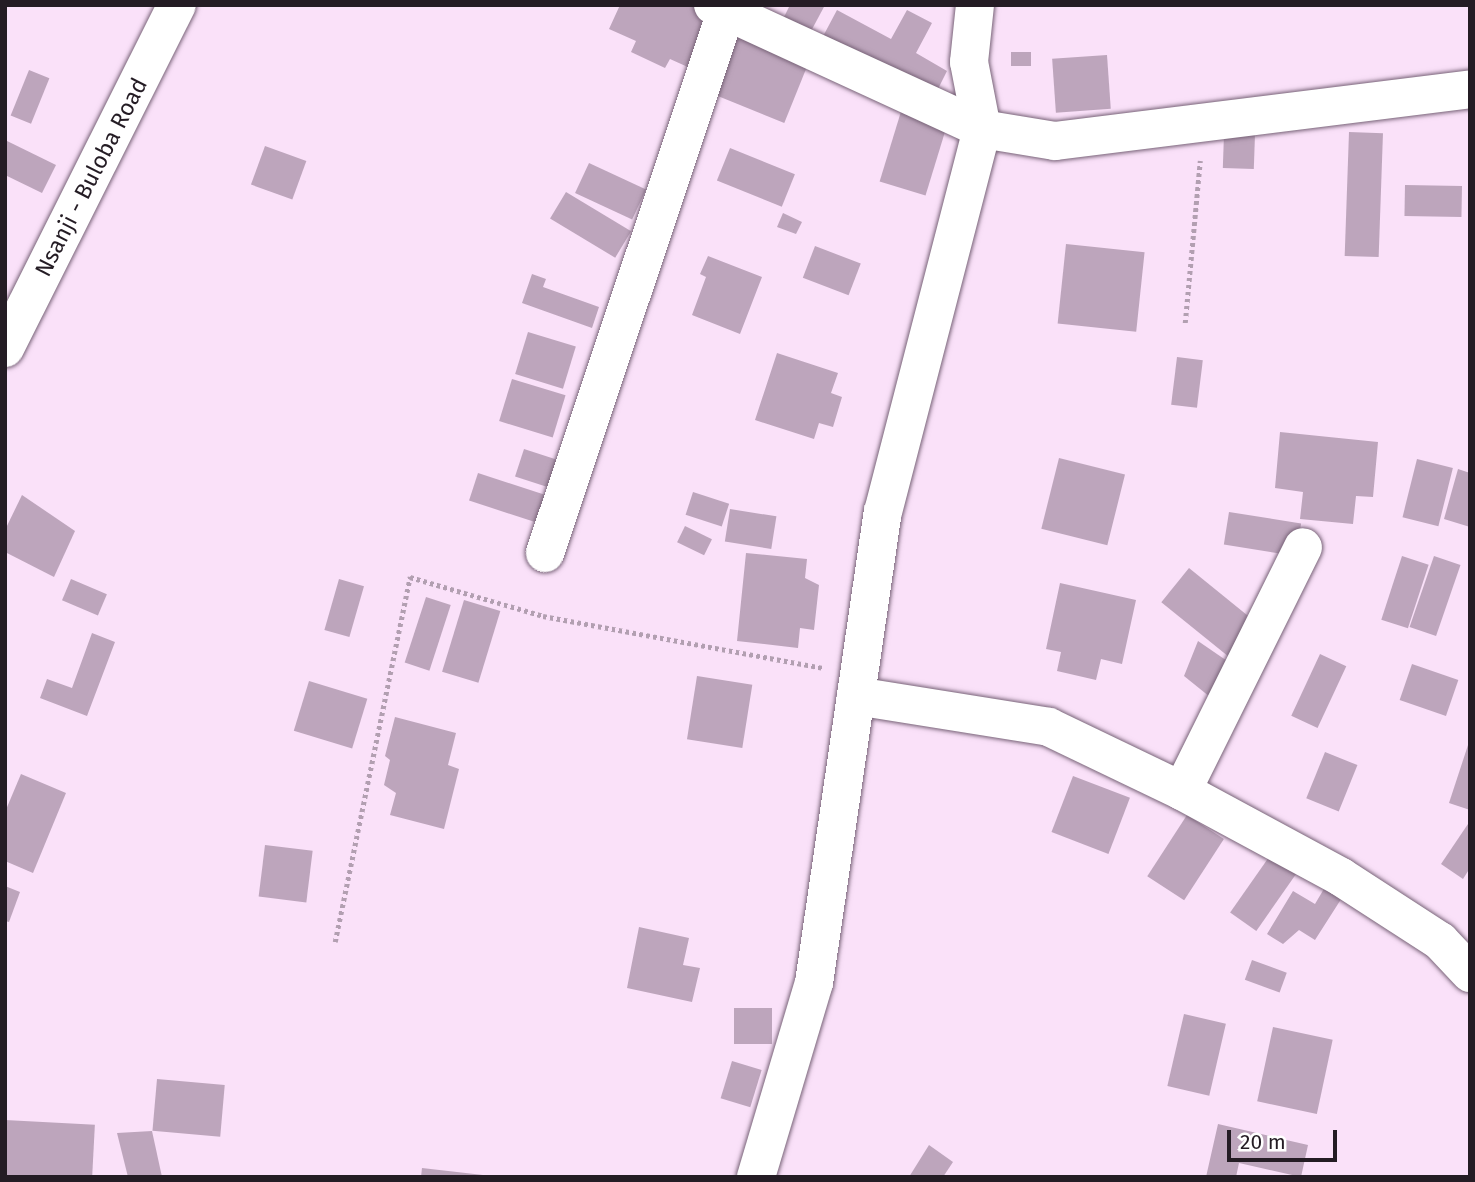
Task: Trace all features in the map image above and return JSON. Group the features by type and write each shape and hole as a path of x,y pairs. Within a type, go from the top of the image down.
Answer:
{"street":[{"name":"Nsanji - Buloba Road","path":"5,348 177,5"},
{"path":"756,1177 814,982 883,512 982,129 969,62 975,5"},
{"path":"545,553 719,8 982,129 1055,141 1470,89"},
{"path":"1182,791 1303,547"},
{"path":"858,685 1049,727 1182,791 1341,877 1440,941 1470,973"}],"path":[{"path":"1185,323 1204,122"},
{"path":"335,942 410,577 543,616 858,685"}],"building":[{"path":"620,5 693,5 714,15 690,68 670,59 665,68 631,52 636,41 609,29"},
{"path":"790,5 825,5 810,33 783,19"},
{"path":"837,10 891,39 907,10 932,23 916,53 947,71 932,101 820,42"},
{"path":"735,34 808,64 784,123 711,93"},
{"path":"1011,52 1031,52 1031,66 1011,66"},
{"path":"1107,55 1111,109 1056,113 1052,59"},
{"path":"29,70 49,78 31,124 11,115"},
{"path":"903,105 949,119 926,196 880,182"},
{"path":"1349,132 1383,133 1379,257 1345,256"},
{"path":"1224,134 1255,135 1254,169 1223,168"},
{"path":"5,140 56,165 42,193 5,175"},
{"path":"265,146 306,161 292,200 251,185"},
{"path":"730,148 795,174 782,207 717,180"},
{"path":"589,163 646,190 632,220 575,193"},
{"path":"1405,185 1462,186 1461,217 1404,216"},
{"path":"566,192 631,231 615,258 550,219"},
{"path":"783,213 802,222 796,234 777,227"},
{"path":"1066,244 1145,252 1136,332 1058,324"},
{"path":"815,246 861,264 849,295 803,278"},
{"path":"708,256 762,277 740,334 692,315 706,277 700,274"},
{"path":"532,274 546,279 543,287 599,307 592,328 522,303"},
{"path":"528,332 576,347 563,389 515,374"},
{"path":"777,353 838,373 831,393 842,397 833,427 819,423 814,439 755,420"},
{"path":"1177,357 1203,360 1197,408 1171,405"},
{"path":"512,379 566,395 553,437 499,421"},
{"path":"1280,432 1378,442 1373,497 1356,496 1353,524 1300,519 1303,492 1275,488"},
{"path":"524,449 565,462 556,490 515,477"},
{"path":"1059,458 1125,474 1107,545 1041,529"},
{"path":"1417,459 1453,468 1438,526 1402,517"},
{"path":"1458,469 1470,473 1470,527 1444,519"},
{"path":"478,473 553,497 544,525 469,501"},
{"path":"693,492 729,504 722,527 686,515"},
{"path":"22,495 75,531 54,577 5,552 5,530"},
{"path":"730,509 776,516 771,549 725,542"},
{"path":"1229,512 1301,523 1296,556 1224,545"},
{"path":"685,526 712,539 704,555 677,542"},
{"path":"746,553 807,559 805,578 819,585 814,630 800,628 798,648 737,641"},
{"path":"1402,556 1429,565 1408,628 1381,620"},
{"path":"1434,556 1460,565 1436,636 1410,627"},
{"path":"1189,568 1260,626 1233,660 1161,602"},
{"path":"71,579 107,594 98,615 62,600"},
{"path":"339,579 364,586 349,637 324,630"},
{"path":"1060,583 1136,600 1122,664 1101,659 1096,680 1057,671 1061,652 1046,649"},
{"path":"426,597 451,605 429,671 405,663"},
{"path":"464,600 500,611 478,683 442,672"},
{"path":"92,633 115,642 87,716 40,698 47,679 72,688"},
{"path":"1198,641 1233,665 1215,701 1184,676"},
{"path":"1320,654 1346,666 1318,728 1291,716"},
{"path":"1412,664 1458,680 1446,716 1400,700"},
{"path":"697,676 752,685 742,748 687,739"},
{"path":"309,681 367,699 352,749 294,731"},
{"path":"395,717 456,733 448,765 459,769 444,829 390,815 396,793 384,785 390,760 385,756"},
{"path":"1470,742 1470,810 1449,803"},
{"path":"1325,752 1357,765 1339,811 1306,798"},
{"path":"21,774 66,793 33,873 5,861 5,812"},
{"path":"1073,776 1130,798 1108,854 1051,832"},
{"path":"1187,815 1224,839 1184,900 1147,876"},
{"path":"1470,821 1470,868 1463,879 1441,864"},
{"path":"265,845 313,851 306,902 259,897"},
{"path":"1276,847 1302,865 1256,931 1230,913"},
{"path":"1328,882 1345,893 1315,940 1299,930 1283,944 1267,934 1293,891 1315,904"},
{"path":"5,886 20,892 9,922 5,921"},
{"path":"639,927 689,938 683,965 700,968 692,1002 627,988"},
{"path":"1252,960 1287,973 1280,992 1245,980"},
{"path":"734,1008 772,1008 772,1044 734,1044"},
{"path":"1184,1014 1226,1024 1209,1096 1167,1086"},
{"path":"1273,1027 1333,1040 1317,1114 1257,1101"},
{"path":"732,1061 762,1070 750,1107 721,1098"},
{"path":"157,1079 225,1085 220,1137 152,1131"},
{"path":"5,1120 95,1125 92,1177 5,1177"},
{"path":"1218,1124 1308,1145 1301,1177 1239,1163 1236,1177 1206,1177"},
{"path":"152,1131 162,1177 128,1177 117,1133"},
{"path":"929,1145 953,1162 943,1177 909,1177"},
{"path":"422,1168 483,1175 483,1177 421,1177"}]}
